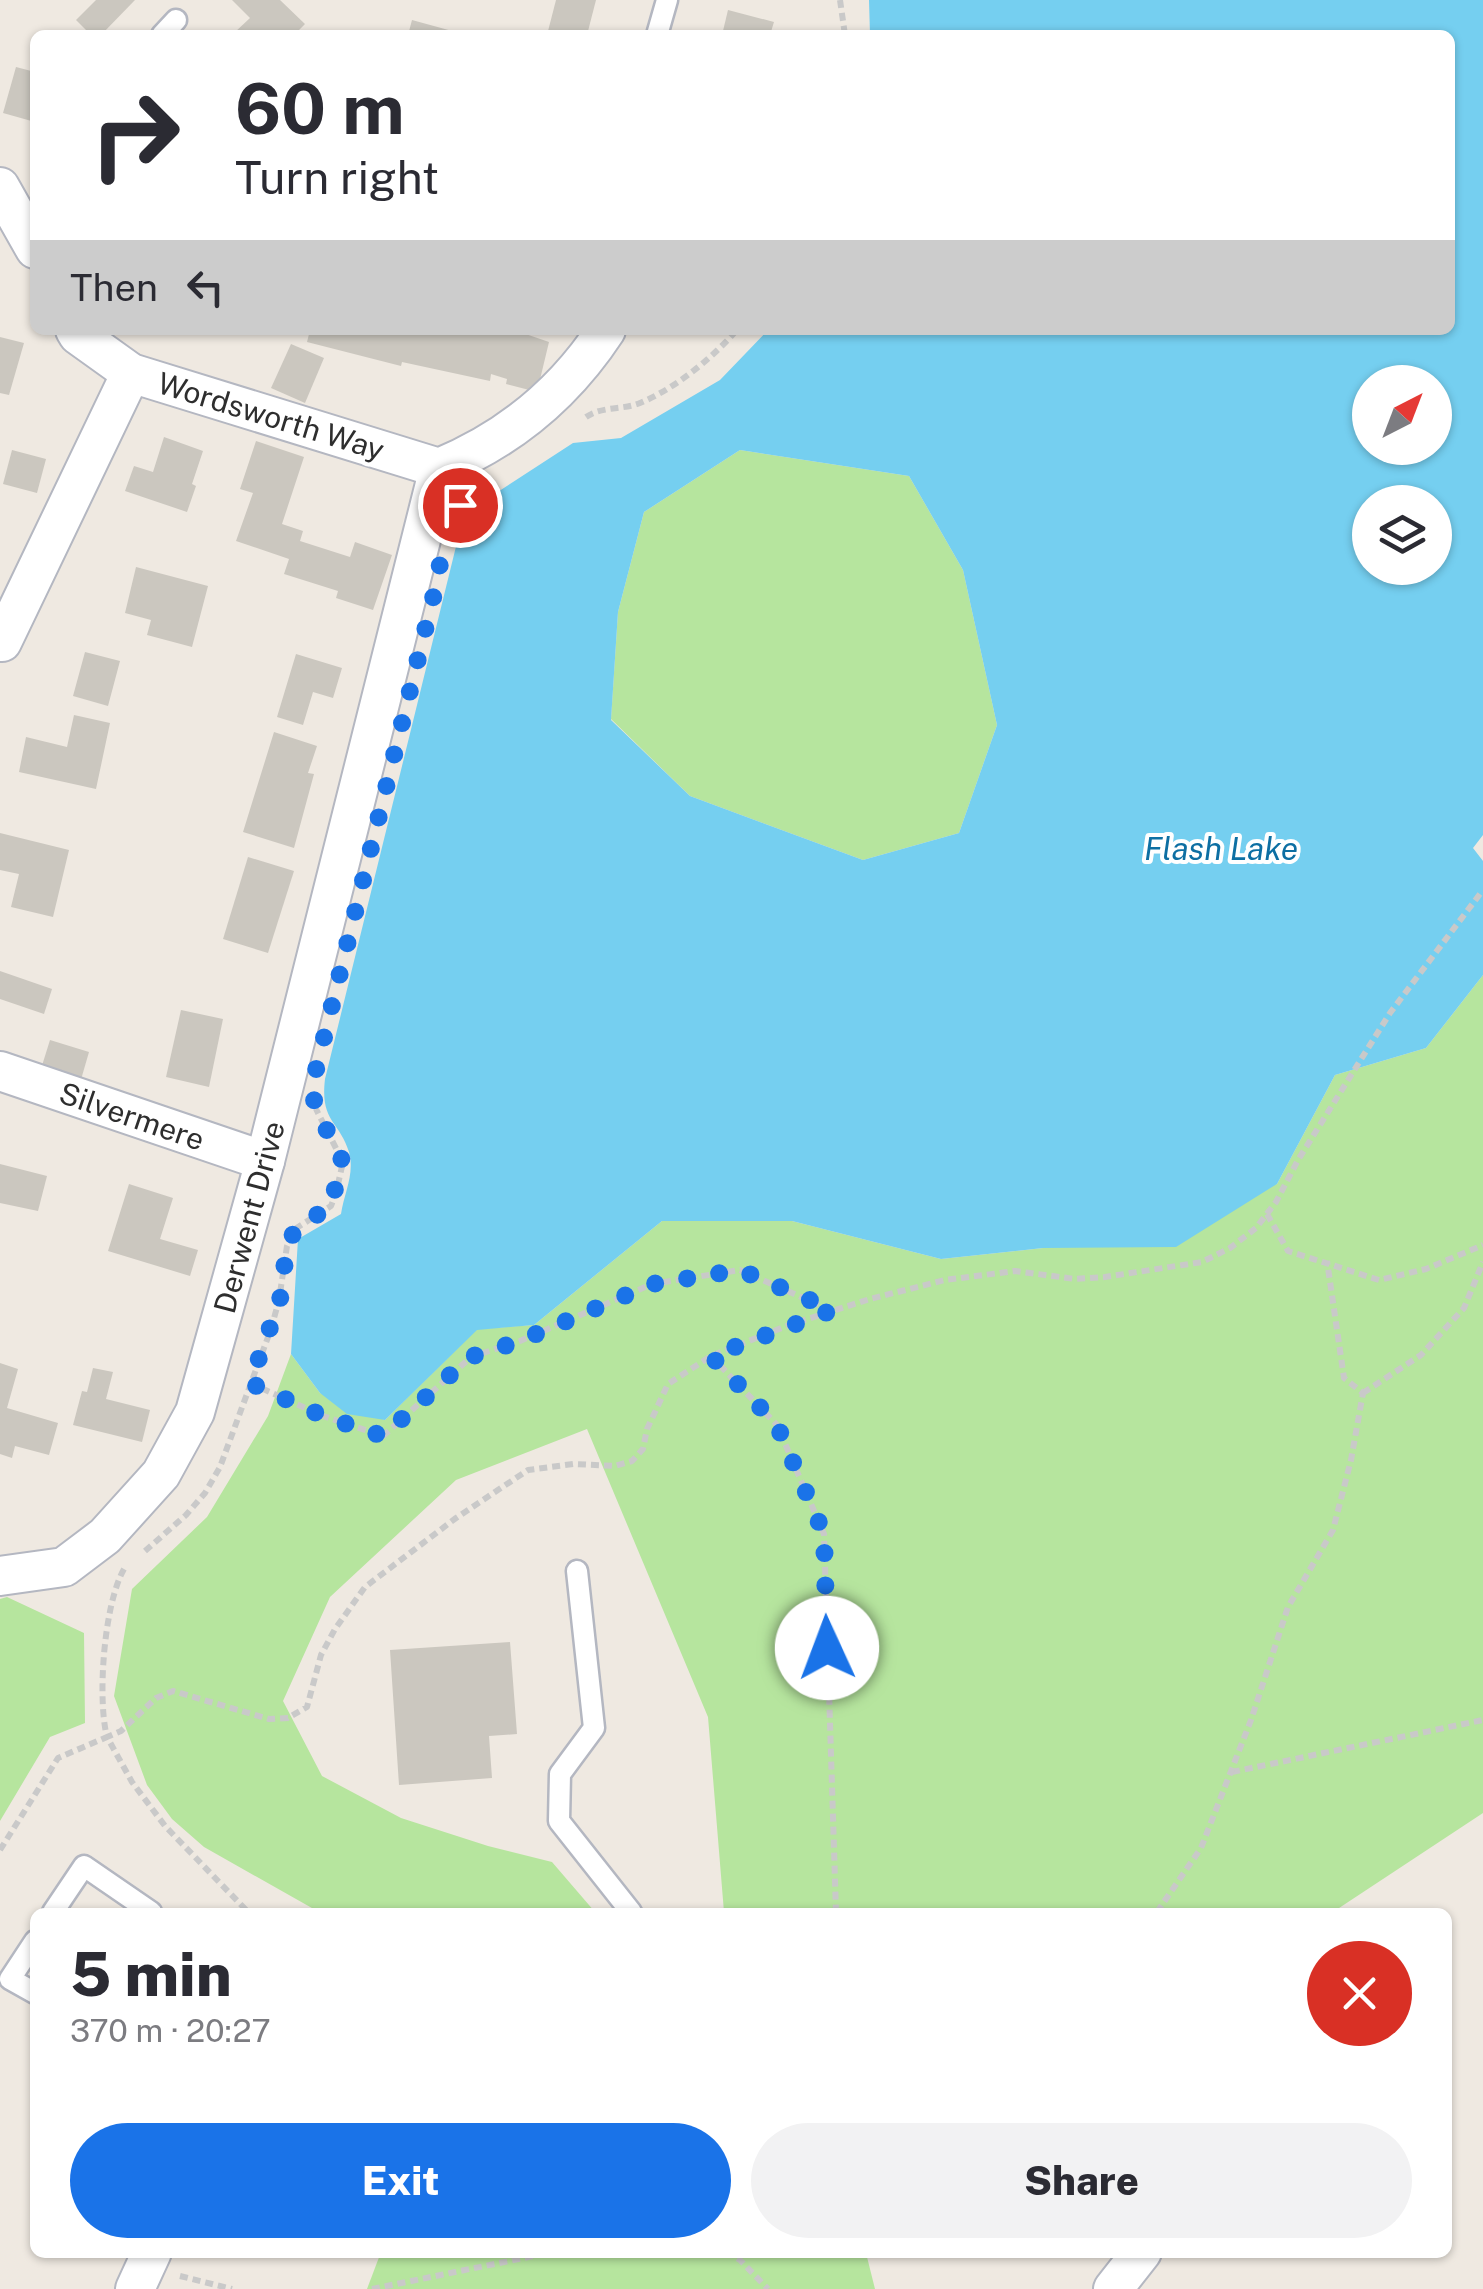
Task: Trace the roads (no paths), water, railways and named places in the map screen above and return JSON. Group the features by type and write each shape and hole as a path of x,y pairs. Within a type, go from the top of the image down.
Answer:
{"street":[{"path":"17,199 30,235"},
{"name":"Wordsworth Way","path":"78,335 132,373 439,468"},
{"path":"439,468 478,452 558,394 602,335"},
{"path":"2,642 132,373"},
{"name":"Derwent Drive","path":"0,1576 64,1567 105,1536 161,1474 195,1412 265,1161 439,468"},
{"name":"Silvermere","path":"0,1071 265,1161"},
{"path":"1113,2289 1137,2258"}],"lane":[{"path":"658,30 667,0"},
{"path":"577,1571 594,1728 560,1774 559,1821 628,1908"},
{"path":"56,1908 84,1866 144,1908"},
{"path":"30,1948 10,1980 30,1990"}],"water":[{"name":"Flash Lake","path":"869,0 1483,0 1483,835 1473,848 1483,861 1483,975 1426,1048 1335,1075 1277,1184 1176,1247 1043,1248 941,1259 792,1221 662,1221 534,1325 477,1330 385,1420 347,1414 320,1393 291,1354 298,1239 341,1214 351,1168 345,1141 325,1104 325,1079 464,514 573,443 621,438 720,380 763,335 1455,335 1455,30 870,30","holes":["740,450 909,476 963,570 997,725 959,833 863,860 690,796 611,720 618,612 644,512"]}]}
